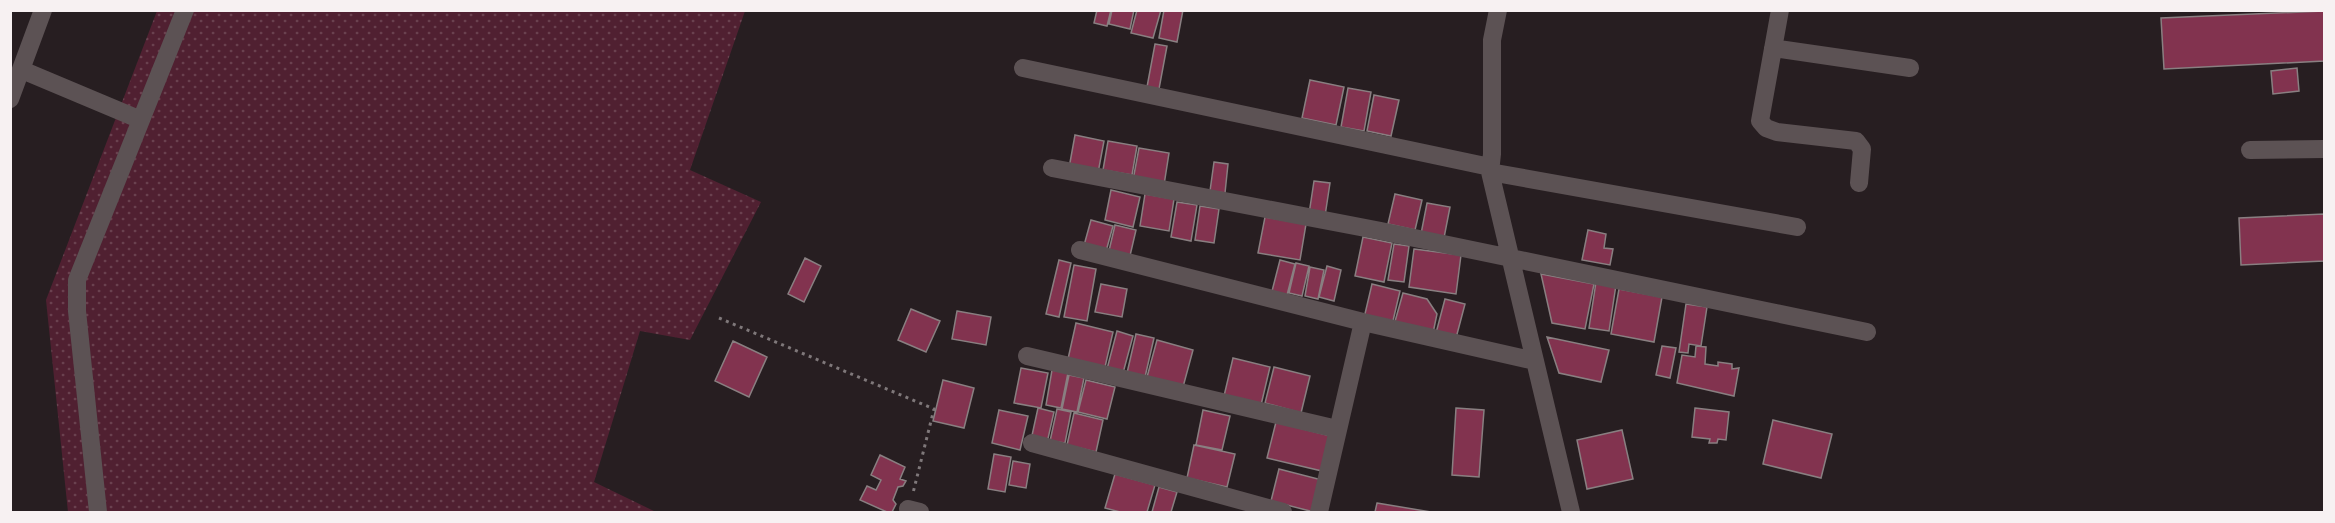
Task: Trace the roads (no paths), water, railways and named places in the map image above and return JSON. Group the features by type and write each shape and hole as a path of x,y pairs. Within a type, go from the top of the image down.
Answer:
{"street":[{"path":"10,99 43,10"},
{"path":"98,513 77,311 77,280 185,10"},
{"path":"1498,10 1491,40 1490,169 1570,513"},
{"path":"1780,10 1760,121 1766,128 1777,132 1856,141 1862,149 1859,183"},
{"path":"1773,48 1910,68"},
{"path":"1023,68 1490,169 1797,227"},
{"path":"22,70 141,120"},
{"path":"2250,150 2325,149"},
{"path":"1052,168 1381,231 1867,332"},
{"path":"1080,250 1363,322 1535,361"},
{"path":"1319,513 1363,322"},
{"path":"1027,356 1337,429"},
{"path":"1032,443 1283,513"}]}
